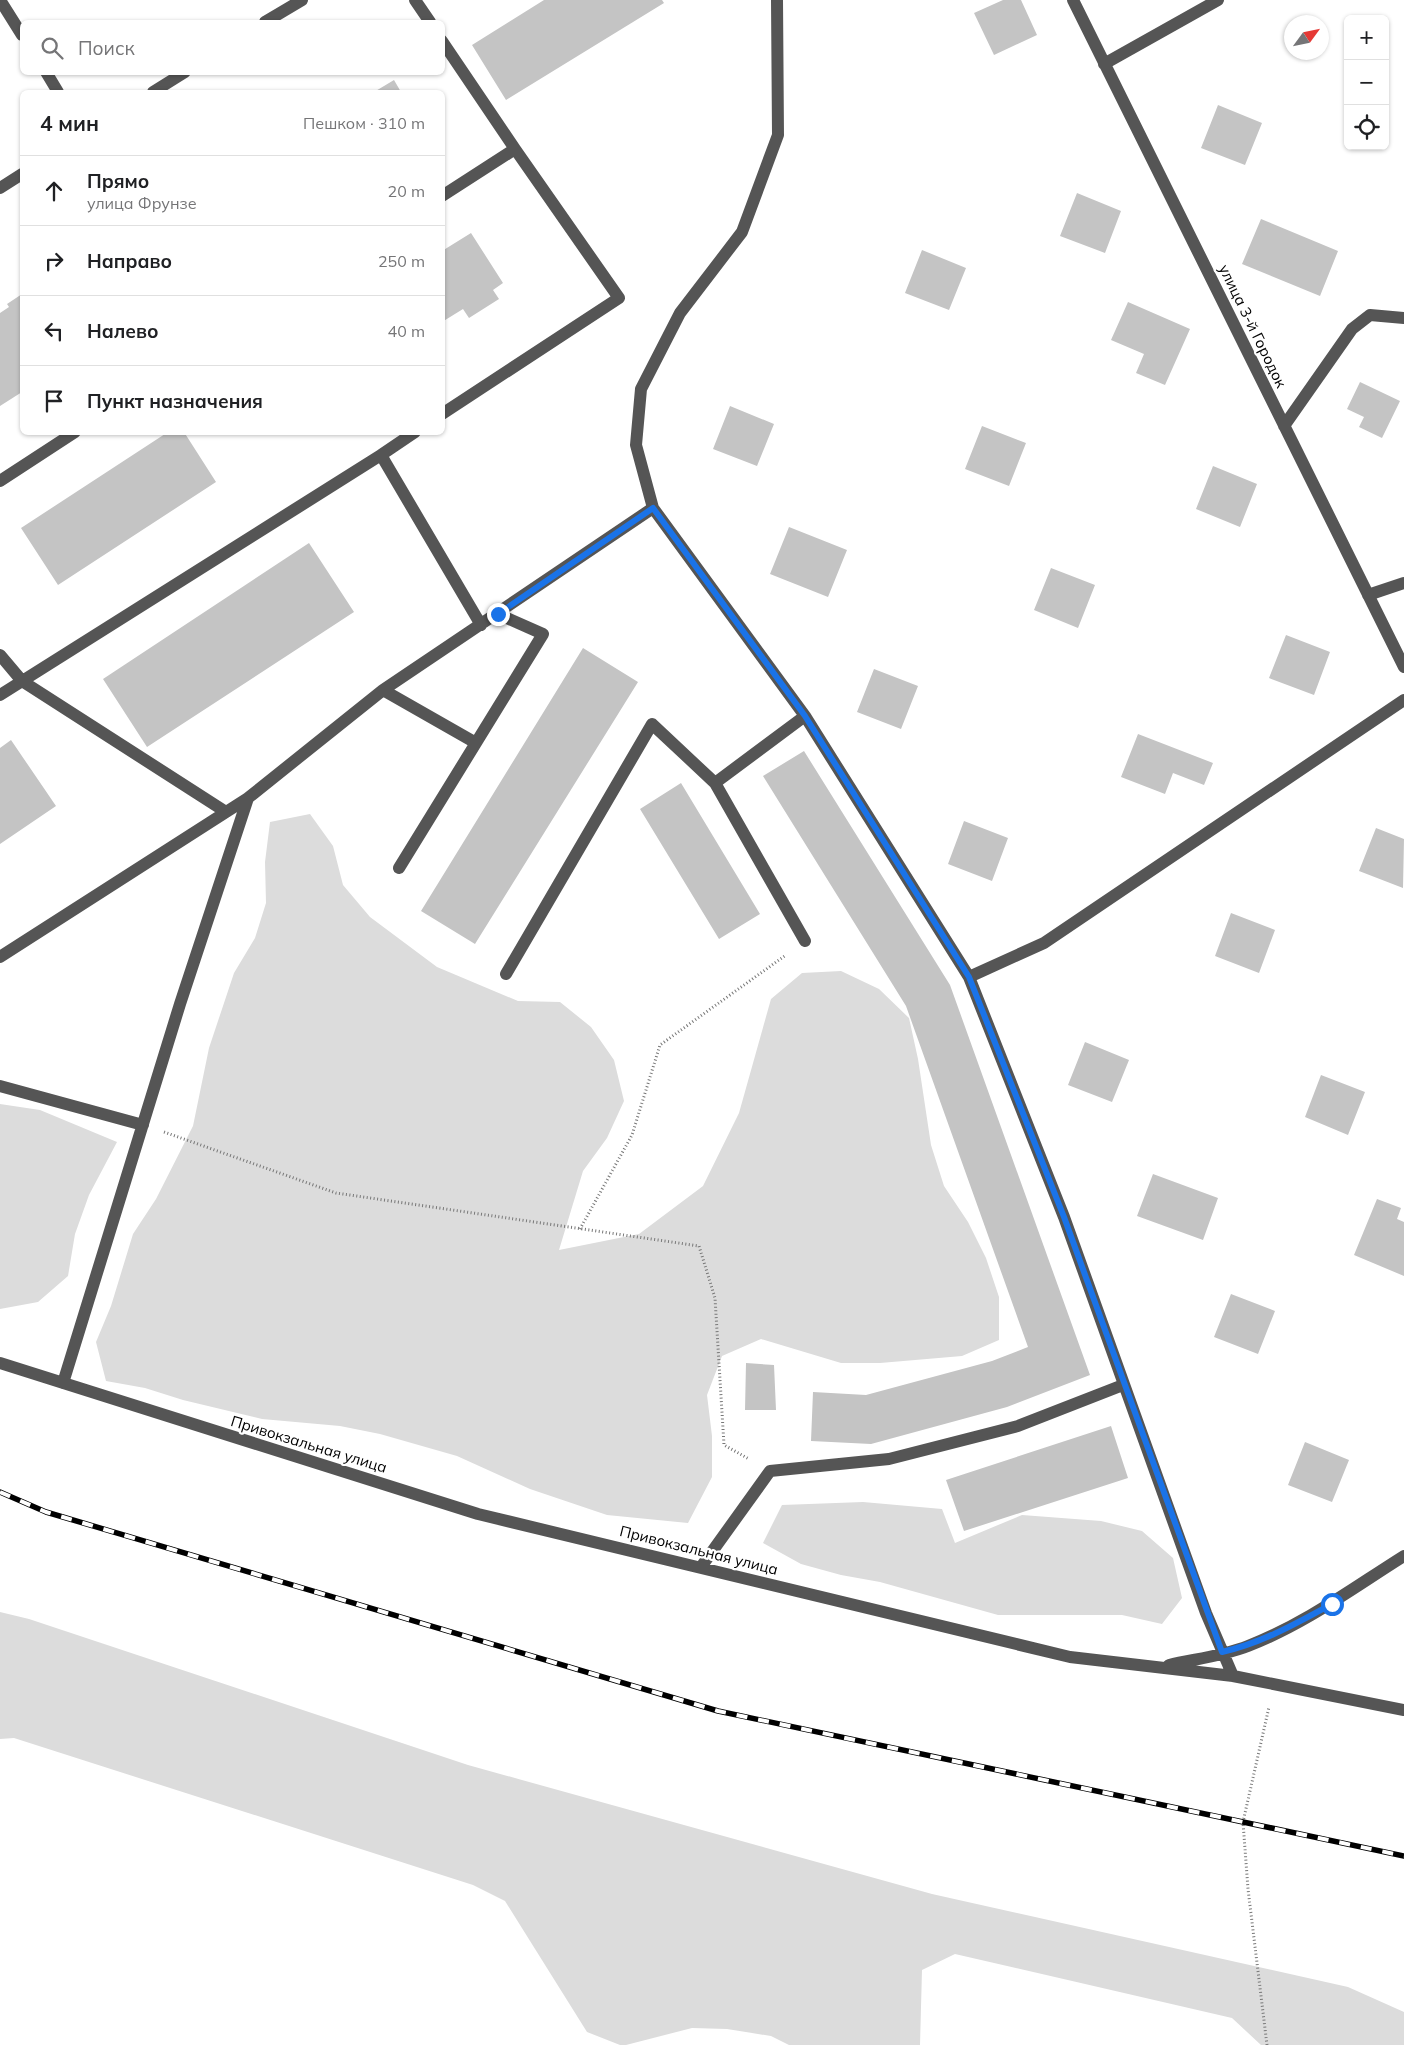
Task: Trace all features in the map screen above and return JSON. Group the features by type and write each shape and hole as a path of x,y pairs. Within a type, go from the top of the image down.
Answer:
{"street":[{"path":"0,0 20,33"},
{"path":"269,20 302,0"},
{"path":"415,0 429,20"},
{"path":"777,0 778,135 742,232 680,313 641,389 636,444 653,508 805,716 969,977 1064,1217 1123,1385 1222,1652 1233,1676"},
{"name":"улица 3-й Городок","path":"1073,0 1404,667"},
{"path":"1104,64 1218,0"},
{"path":"445,46 619,298 445,412"},
{"path":"48,75 57,90"},
{"path":"156,90 180,75"},
{"path":"445,194 515,149"},
{"path":"0,188 20,175"},
{"path":"1284,426 1352,329 1370,315 1404,318"},
{"path":"0,481 70,435"},
{"path":"0,695 411,435"},
{"path":"381,455 481,625"},
{"path":"0,957 248,798 383,690 653,508"},
{"path":"1368,594 1404,583"},
{"path":"398,868 543,634 498,614"},
{"path":"0,655 22,681 226,812"},
{"path":"383,690 476,743"},
{"path":"969,977 1044,943 1404,700"},
{"path":"715,782 805,716"},
{"path":"506,974 652,724 715,782 805,941"},
{"path":"63,1383 143,1124 248,798"},
{"path":"0,1086 143,1124"},
{"name":"Привокзальная улица","path":"0,1363 478,1514 1070,1657 1233,1676 1404,1710"},
{"path":"701,1567 770,1471 890,1459 1018,1426 1123,1385"},
{"path":"1162,1667 1246,1647 1290,1627 1332,1604 1404,1556"}],"path":[{"path":"580,1229 632,1135 660,1045 805,941"},
{"path":"143,1124 336,1193 699,1246 714,1298 724,1445 770,1471"},
{"path":"1267,2045 1248,1889 1243,1822 1274,1684"}],"shaded area":[{"path":"310,814 333,846 343,885 370,917 437,967 518,1001 560,1002 591,1027 614,1060 624,1101 607,1138 583,1171 559,1250 639,1234 703,1186 739,1113 771,999 802,973 841,971 879,989 909,1018 918,1059 931,1145 944,1186 968,1222 986,1258 999,1297 999,1340 962,1356 880,1363 841,1363 761,1339 722,1356 707,1395 712,1436 712,1477 688,1523 607,1515 530,1489 457,1456 380,1434 340,1426 262,1419 183,1400 145,1388 106,1381 96,1342 111,1306 133,1234 156,1199 193,1126 209,1048 234,973 255,938 266,903 265,862 270,822"},
{"path":"0,1104 40,1110 117,1142 89,1195 75,1234 68,1276 38,1302 0,1309"},
{"path":"863,1502 942,1509 955,1543 1022,1515 1101,1521 1142,1531 1173,1558 1182,1598 1162,1624 1122,1615 998,1615 880,1582 841,1575 801,1564 763,1543 782,1505"},
{"path":"0,1612 29,1619 468,1765 932,1894 1348,1987 1404,2012 1404,2045 1261,2045 1232,2018 955,1954 922,1970 920,2045 789,2045 771,2036 727,2029 692,2028 620,2045 587,2032 505,1901 473,1885 14,1738 0,1739"}],"building":[{"path":"544,0 662,0 664,3 506,100 472,45"},
{"path":"1003,0 1021,0 1037,35 994,55 974,13"},
{"path":"394,80 400,90 377,90"},
{"path":"1218,105 1262,123 1245,165 1201,148"},
{"path":"1077,193 1121,211 1105,253 1060,236"},
{"path":"1261,219 1338,251 1320,296 1242,264"},
{"path":"471,233 503,283 493,290 499,299 469,318 463,309 445,320 445,249"},
{"path":"922,250 966,268 949,310 905,293"},
{"path":"20,295 20,393 0,406 0,313 9,307 7,304"},
{"path":"1128,302 1190,329 1165,385 1136,373 1144,354 1111,340"},
{"path":"1360,382 1400,401 1382,438 1359,427 1364,417 1347,409"},
{"path":"730,406 774,424 757,466 713,449"},
{"path":"982,426 1026,443 1009,486 965,469"},
{"path":"163,435 186,435 216,482 58,585 21,528"},
{"path":"1213,466 1257,484 1240,527 1196,509"},
{"path":"789,527 847,550 828,597 770,574"},
{"path":"309,543 354,612 147,747 103,679"},
{"path":"1051,568 1095,585 1078,628 1034,610"},
{"path":"1286,635 1330,652 1314,695 1269,678"},
{"path":"583,648 638,682 475,944 421,911"},
{"path":"874,669 918,686 901,729 857,712"},
{"path":"1138,734 1213,763 1204,785 1173,773 1165,794 1121,777"},
{"path":"11,740 56,806 0,844 0,748"},
{"path":"804,751 950,985 1090,1375 1007,1407 871,1444 811,1441 813,1392 866,1395 992,1361 1028,1347 906,1006 763,776"},
{"path":"681,783 760,914 719,939 640,809"},
{"path":"964,821 1008,838 992,881 948,864"},
{"path":"1376,828 1404,839 1403,888 1359,871"},
{"path":"1231,913 1275,930 1259,973 1215,956"},
{"path":"1085,1042 1129,1060 1112,1102 1068,1085"},
{"path":"1321,1075 1365,1092 1348,1135 1305,1117"},
{"path":"1153,1174 1218,1198 1203,1240 1137,1216"},
{"path":"1377,1199 1401,1208 1397,1219 1404,1222 1404,1276 1354,1255"},
{"path":"1231,1294 1275,1311 1258,1354 1214,1337"},
{"path":"746,1363 774,1365 776,1410 745,1410"},
{"path":"1111,1426 1128,1478 964,1531 946,1480"},
{"path":"1305,1442 1349,1460 1332,1502 1288,1485"}],"railway":[{"path":"0,1492 46,1512 718,1711 1404,1856"}],"route":[{"path":"498,614 653,508 805,716 969,977 1064,1217 1206,1614 1222,1652 1246,1647 1290,1627 1332,1604"}]}
